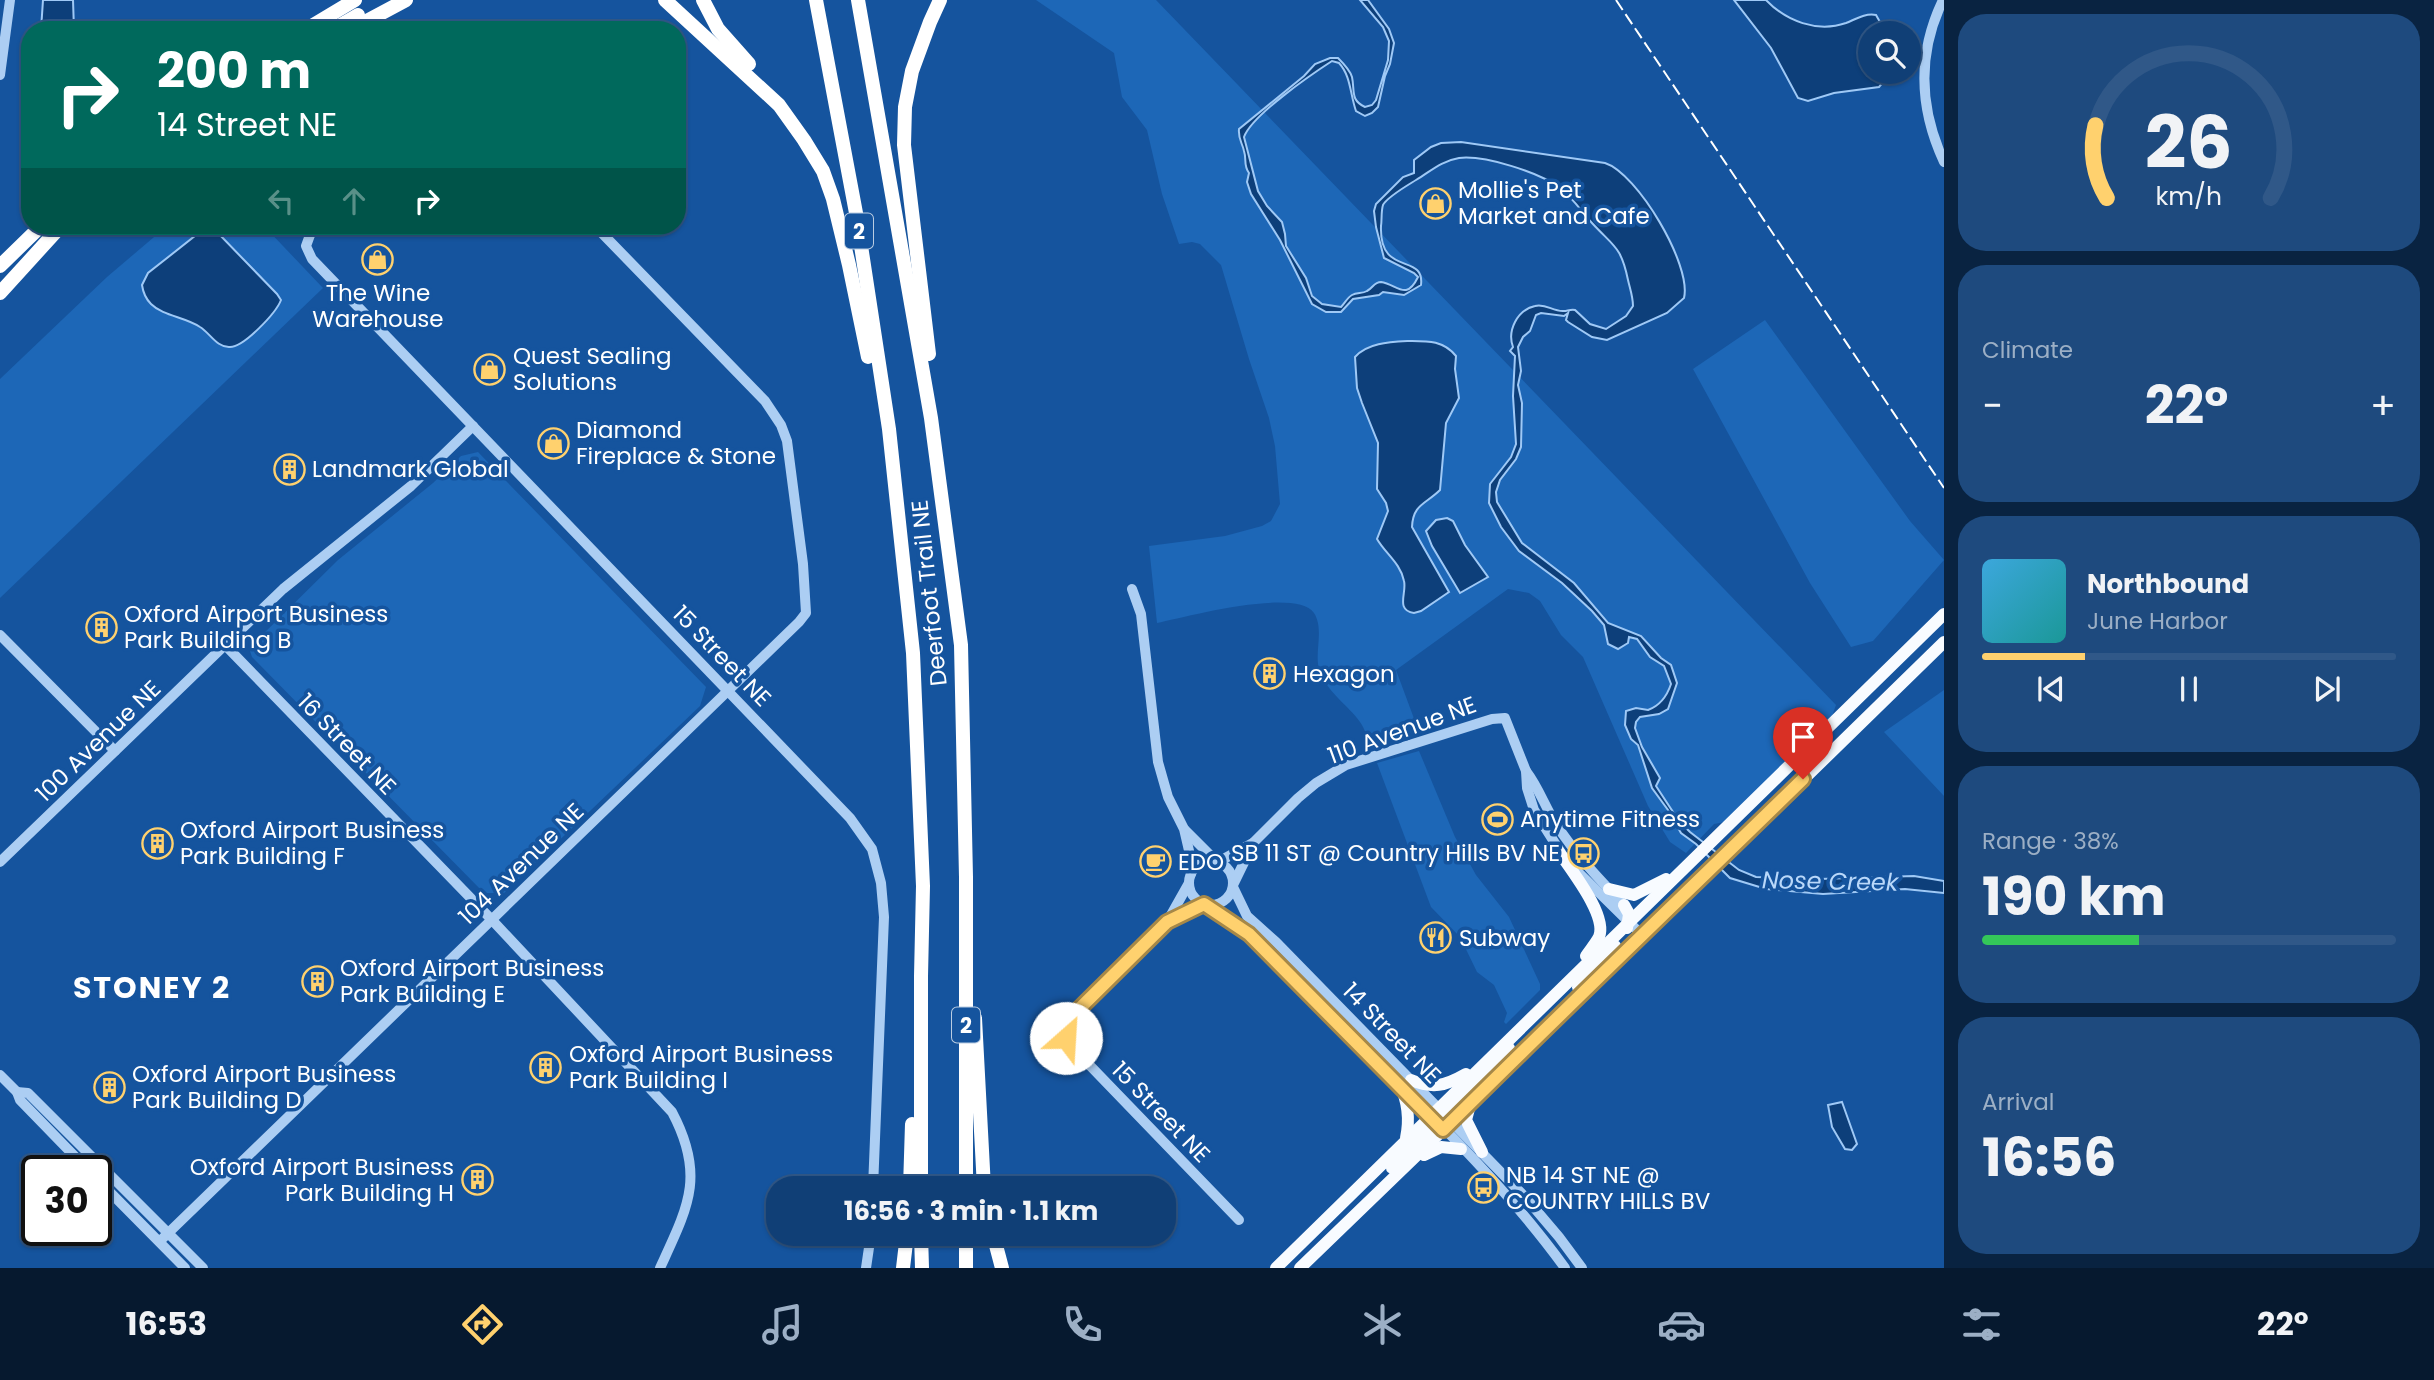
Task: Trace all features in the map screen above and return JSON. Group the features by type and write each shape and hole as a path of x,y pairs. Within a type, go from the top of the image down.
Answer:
{"highway":[{"path":"307,21 340,0"},
{"path":"319,21 355,0"},
{"path":"348,21 386,0"},
{"path":"367,21 406,0"},
{"path":"666,0 779,105 822,171"},
{"path":"703,0 718,29 784,101 797,119 808,137 822,171 833,199 852,276 891,464"},
{"name":"Deerfoot Trail NE","path":"817,0 856,213 889,429 913,653 923,886 920,976 921,1176"},
{"name":"Deerfoot Trail NE","path":"858,0 931,418 961,645 966,877 966,1176"},
{"path":"931,418 934,397 904,145 905,107 912,71 940,0"},
{"path":"0,255 25,235"},
{"path":"0,266 32,235"},
{"path":"0,287 52,235"},
{"path":"0,293 53,235"},
{"path":"966,877 972,944 983,1176"},
{"path":"911,1176 920,976"},
{"path":"904,1268 906,1246"},
{"path":"921,1246 922,1268"},
{"path":"966,1246 966,1268"},
{"path":"996,1246 1002,1268"}],"main road":[{"path":"1300,1268 1401,1171 1484,1063 1944,614"},
{"path":"1276,1268 1406,1138 1470,1103 1944,642"},
{"path":"1559,852 1591,901 1601,926 1599,936 1573,975"},
{"path":"1609,889 1634,895 1664,880 1689,863"},
{"path":"1558,1015 1568,998 1625,933 1629,914 1624,905"},
{"path":"1352,1218 1387,1174 1518,1038 1543,1005"},
{"path":"1406,1138 1409,1125 1405,1082 1431,1087 1448,1084 1484,1063"},
{"path":"1470,1103 1466,1120 1482,1152"},
{"path":"1401,1171 1433,1149 1461,1149"}],"street":[{"path":"0,75 10,0"},
{"path":"1943,0 1930,31 1924,68 1926,111 1933,138 1944,162"},
{"name":"15 Street NE","path":"310,235 306,246 312,259 850,818 872,849 881,883 884,917 873,1176"},
{"name":"104 Avenue NE","path":"160,1241 806,613 803,564 784,432 765,401 604,235"},
{"name":"100 Avenue NE","path":"0,862 291,582 411,486 473,426"},
{"path":"1132,589 1141,614 1158,762 1168,797 1184,829 1190,855 1192,893 1206,904"},
{"path":"0,635 115,751"},
{"name":"16 Street NE","path":"226,646 492,920 672,1112 689,1152 692,1174 688,1200 660,1268"},
{"name":"110 Avenue NE","path":"1218,862 1254,842 1300,795 1346,765 1478,723 1504,718 1525,771"},
{"path":"1525,771 1534,810 1559,852 1643,936"},
{"path":"1525,771 1534,782 1556,824 1583,861 1624,905"},
{"path":"1167,922 1206,904 1221,903 1231,893 1233,886 1230,871 1184,829"},
{"name":"110 Avenue NE","path":"1233,886 1254,842"},
{"path":"1167,922 1190,878 1202,863 1218,862"},
{"name":"14 Street NE","path":"1233,886 1247,916 1301,967 1441,1119 1482,1152 1545,1220 1582,1268"},
{"name":"14 Street NE","path":"1206,904 1241,928 1405,1082"},
{"name":"15 Street NE","path":"1167,922 1070,1018 1066,1026 1066,1038 1239,1220"},
{"path":"1278,963 1288,968 1301,967"},
{"path":"0,1076 73,1155"},
{"path":"17,1092 28,1093 203,1268"},
{"name":"14 Street NE","path":"1441,1119 1461,1149 1515,1206 1565,1268"},
{"path":"112,1194 185,1268"},
{"path":"866,1268 869,1246"}],"shaded area":[{"path":"1036,0 1156,0 1836,705 1832,716 1725,822 1714,824 1686,853 1670,842 1648,806 1583,657 1561,635 1540,601 1529,593 1508,589 1396,670 1419,732 1371,747 1360,722 1333,693 1320,672 1319,627 1314,613 1303,606 1264,603 1214,610 1157,623 1149,546 1225,536 1271,521 1280,504 1275,446 1269,418 1221,265 1200,244 1179,244 1162,194 1147,130 1122,97 1114,53"},
{"path":"156,235 273,235 323,288 0,598 0,379 107,277"},
{"path":"1765,320 1910,521 1944,560 1873,641 1851,647 1810,583 1693,369"},
{"path":"478,452 706,687 700,706 504,893 484,893 252,657 249,648 338,560 433,483 461,456"},
{"path":"1944,690 1944,796 1884,732"},
{"path":"1419,751 1455,837 1476,875 1509,917 1540,984 1540,990 1506,1024 1504,1022 1507,1013 1494,985 1477,972 1460,937 1431,907 1377,763"}],"water":[{"path":"43,0 73,0 74,21 42,21"},
{"name":"Nose Creek","path":"1360,0 1368,0 1389,29 1394,43 1378,107 1365,116 1356,111 1346,74 1339,63 1332,61 1270,107 1249,128 1244,137 1258,191 1282,222 1286,246 1306,278 1312,296 1322,304 1341,307 1352,295 1365,292 1379,282 1401,290 1409,289 1414,284 1418,277 1414,273 1384,258 1374,211 1376,204 1403,177 1414,173 1414,160 1431,147 1441,143 1461,142 1605,163 1618,170 1646,201 1671,243 1680,264 1684,298 1667,313 1607,340 1592,337 1568,322 1568,313 1564,316 1541,313 1536,315 1530,331 1518,347 1521,371 1518,385 1522,403 1521,447 1516,459 1500,480 1496,492 1497,502 1522,543 1574,583 1608,623 1641,636 1671,665 1677,683 1668,709 1659,714 1640,717 1635,728 1642,747 1660,778 1656,786 1679,821 1690,832 1739,870 1756,877 1819,879 1914,876 1944,881 1944,893 1905,889 1823,894 1766,889 1730,878 1681,833 1652,788 1638,745 1631,739 1625,725 1626,711 1636,708 1648,710 1665,696 1671,684 1664,666 1650,657 1637,639 1629,637 1628,643 1618,649 1608,644 1604,625 1592,611 1562,583 1519,551 1501,527 1489,503 1490,484 1511,457 1516,444 1513,396 1515,356 1510,351 1513,347 1511,334 1515,322 1529,308 1543,306 1560,311 1575,310 1590,324 1606,329 1626,316 1633,306 1619,253 1565,192 1539,176 1496,162 1470,158 1447,161 1398,191 1382,207 1382,242 1387,253 1416,269 1421,285 1404,295 1383,292 1353,299 1341,312 1326,312 1312,304 1280,240 1251,194 1239,129 1315,64 1330,58 1338,58 1350,72 1357,101 1365,107 1372,105 1388,60 1389,41 1383,27"},
{"path":"1734,0 1766,0 1792,19 1813,26 1835,26 1864,16 1876,15 1879,21 1858,21 1858,84 1882,84 1879,87 1834,93 1808,101 1798,98 1771,48"},
{"path":"196,235 220,235 281,300 259,328 236,346 225,347 194,324 151,304 142,288 148,273"},
{"path":"1408,341 1440,344 1456,356 1459,398 1446,423 1440,490 1421,505 1415,513 1412,527 1449,592 1414,613 1403,605 1405,586 1400,569 1377,539 1388,511 1377,489 1378,443 1357,388 1355,357 1372,346"},
{"path":"1447,518 1453,521 1465,545 1488,577 1460,593 1426,531 1436,520"},
{"path":"1842,1102 1857,1144 1852,1150 1845,1149 1832,1127 1828,1105"}],"railway":[{"path":"1616,0 1944,488"}],"place":[{"name":"Mollie's Pet Market and Cafe","path":"1435,203"},
{"name":"The Wine Warehouse","path":"378,259"},
{"name":"Quest Sealing Solutions","path":"490,369"},
{"name":"Diamond Fireplace & Stone","path":"553,443"},
{"name":"Landmark Global","path":"289,469"},
{"name":"Oxford Airport Business Park Building B","path":"101,627"},
{"name":"Hexagon","path":"1270,674"},
{"name":"Anytime Fitness","path":"1497,819"},
{"name":"Oxford Airport Business Park Building F","path":"157,843"},
{"name":"SB 11 ST @ Country Hills BV NE","path":"1583,853"},
{"name":"EDO","path":"1155,862"},
{"name":"Subway","path":"1436,938"},
{"name":"Oxford Airport Business Park Building E","path":"317,981"},
{"name":"Oxford Airport Business Park Building I","path":"546,1067"},
{"name":"Oxford Airport Business Park Building D","path":"109,1087"},
{"name":"Oxford Airport Business Park Building H","path":"477,1180"},
{"name":"NB 14 ST NE @ COUNTRY HILLS BV","path":"1483,1188"}],"district":[{"name":"STONEY 2","path":"152,987"}],"route":[{"path":"1066,1038 1065,1030 1070,1018 1167,922 1204,904 1249,934 1443,1130 1803,779"}]}
